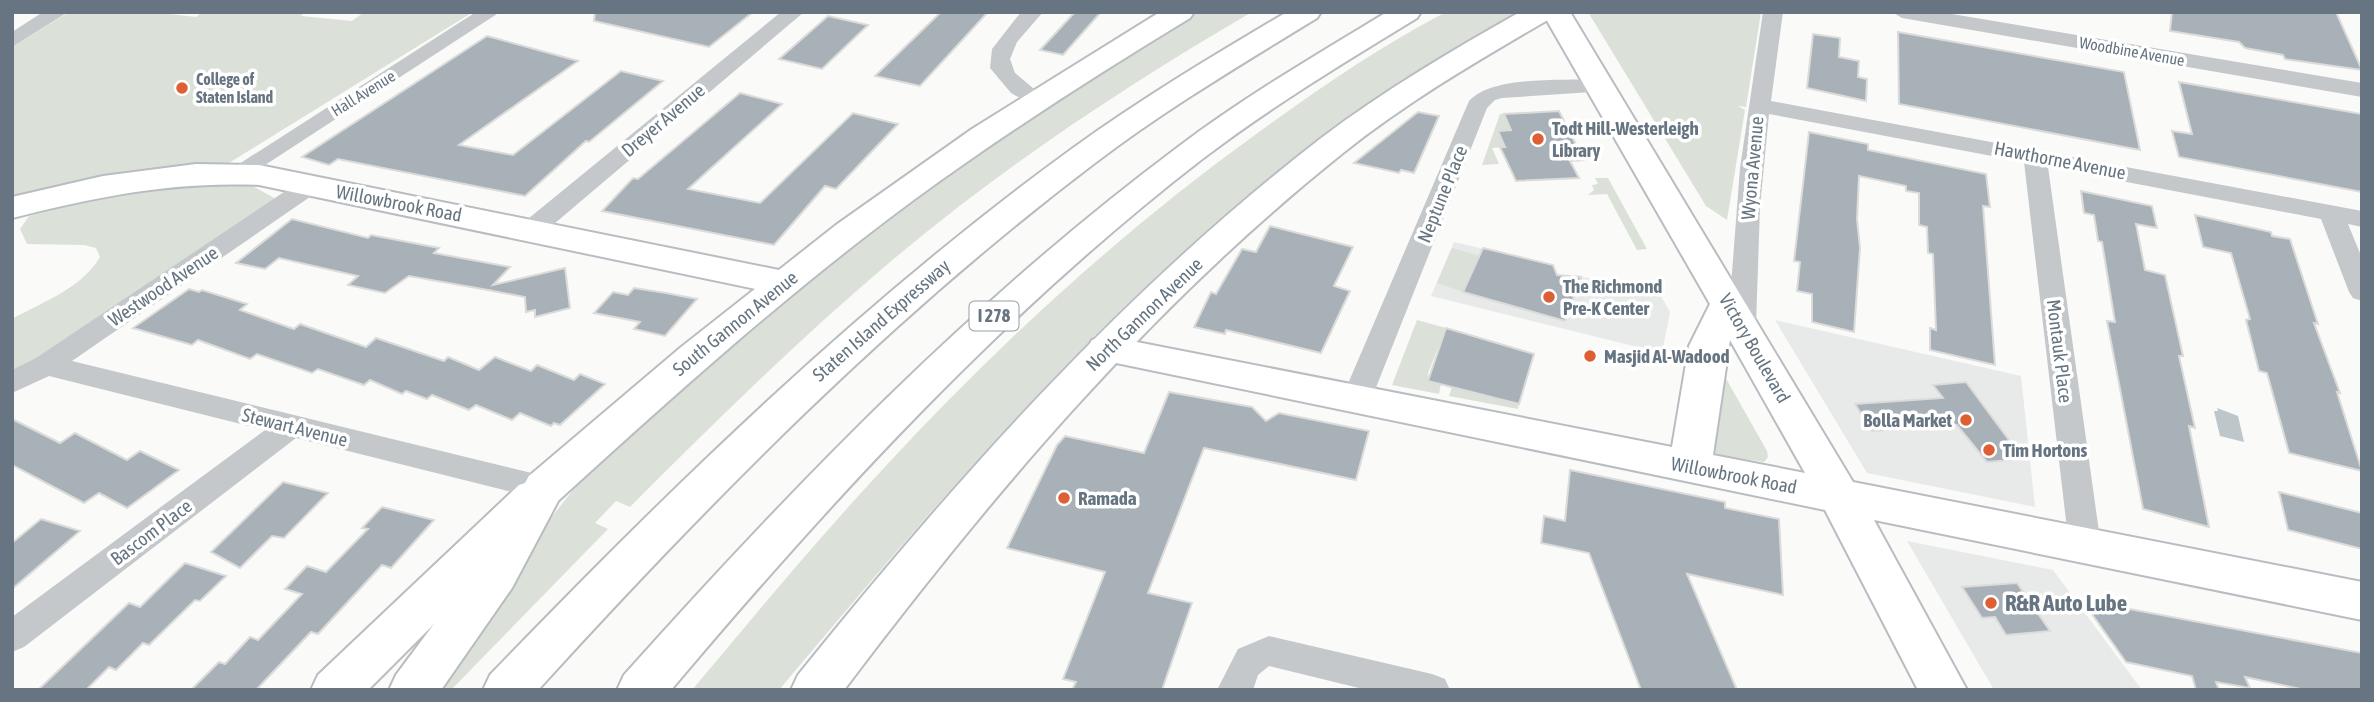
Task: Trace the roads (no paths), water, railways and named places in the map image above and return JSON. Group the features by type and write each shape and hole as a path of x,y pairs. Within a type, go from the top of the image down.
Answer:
{"main road":[{"name":"South Gannon Avenue","path":"335,690 544,488 701,350 784,283 905,191 1037,100 1180,12"},
{"name":"Staten Island Expressway","path":"507,690 722,465 913,290 1016,207 1112,135 1219,64 1307,12"},
{"name":"I 278","path":"642,690 826,481 1009,303 1110,216 1219,132 1318,66 1407,12"},
{"name":"North Gannon Avenue","path":"815,690 986,477 1106,349 1209,250 1304,169 1423,83 1541,12"},
{"name":"Victory Boulevard","path":"1556,12 1736,314 1943,690"},
{"name":"Willowbrook Road","path":"12,208 140,180 237,173 532,229 784,283"},
{"path":"1690,467 1708,346 1736,314"},
{"name":"Willowbrook Road","path":"1106,349 2362,601"},
{"path":"413,690 496,575 544,488"}],"street":[{"path":"12,41 58,12"},
{"name":"Hall Avenue","path":"237,173 490,12"},
{"name":"Dreyer Avenue","path":"532,229 794,12"},
{"path":"1033,12 1005,42 998,63 1003,76 1037,100"},
{"name":"Wyona Avenue","path":"1736,314 1758,104 1773,12"},
{"name":"Woodbine Avenue","path":"1902,12 2362,90"},
{"name":"Neptune Place","path":"1356,400 1477,106 1487,95 1502,92 1600,86"},
{"name":"Hawthorne Avenue","path":"1758,104 2362,219"},
{"name":"Montauk Place","path":"2035,155 2085,546"},
{"name":"Westwood Avenue","path":"12,383 46,365 311,185"},
{"path":"2330,212 2362,292"},
{"name":"Stewart Avenue","path":"46,365 544,488"},
{"name":"Bascom Place","path":"12,638 291,426"},
{"path":"1235,690 1245,662 1254,654 1282,652 1432,690"}],"place":[{"name":"College of Staten Island","path":"182,88"},
{"name":"Todt Hill-Westerleigh Library","path":"1538,139"},
{"name":"The Richmond Pre-K Center","path":"1549,297"},
{"name":"Masjid Al-Wadood","path":"1590,356"},
{"name":"Bolla Market","path":"1966,420"},
{"name":"Tim Hortons","path":"1989,450"},
{"name":"Ramada","path":"1064,498"},
{"name":"R&R Auto Lube","path":"1991,603"}]}
